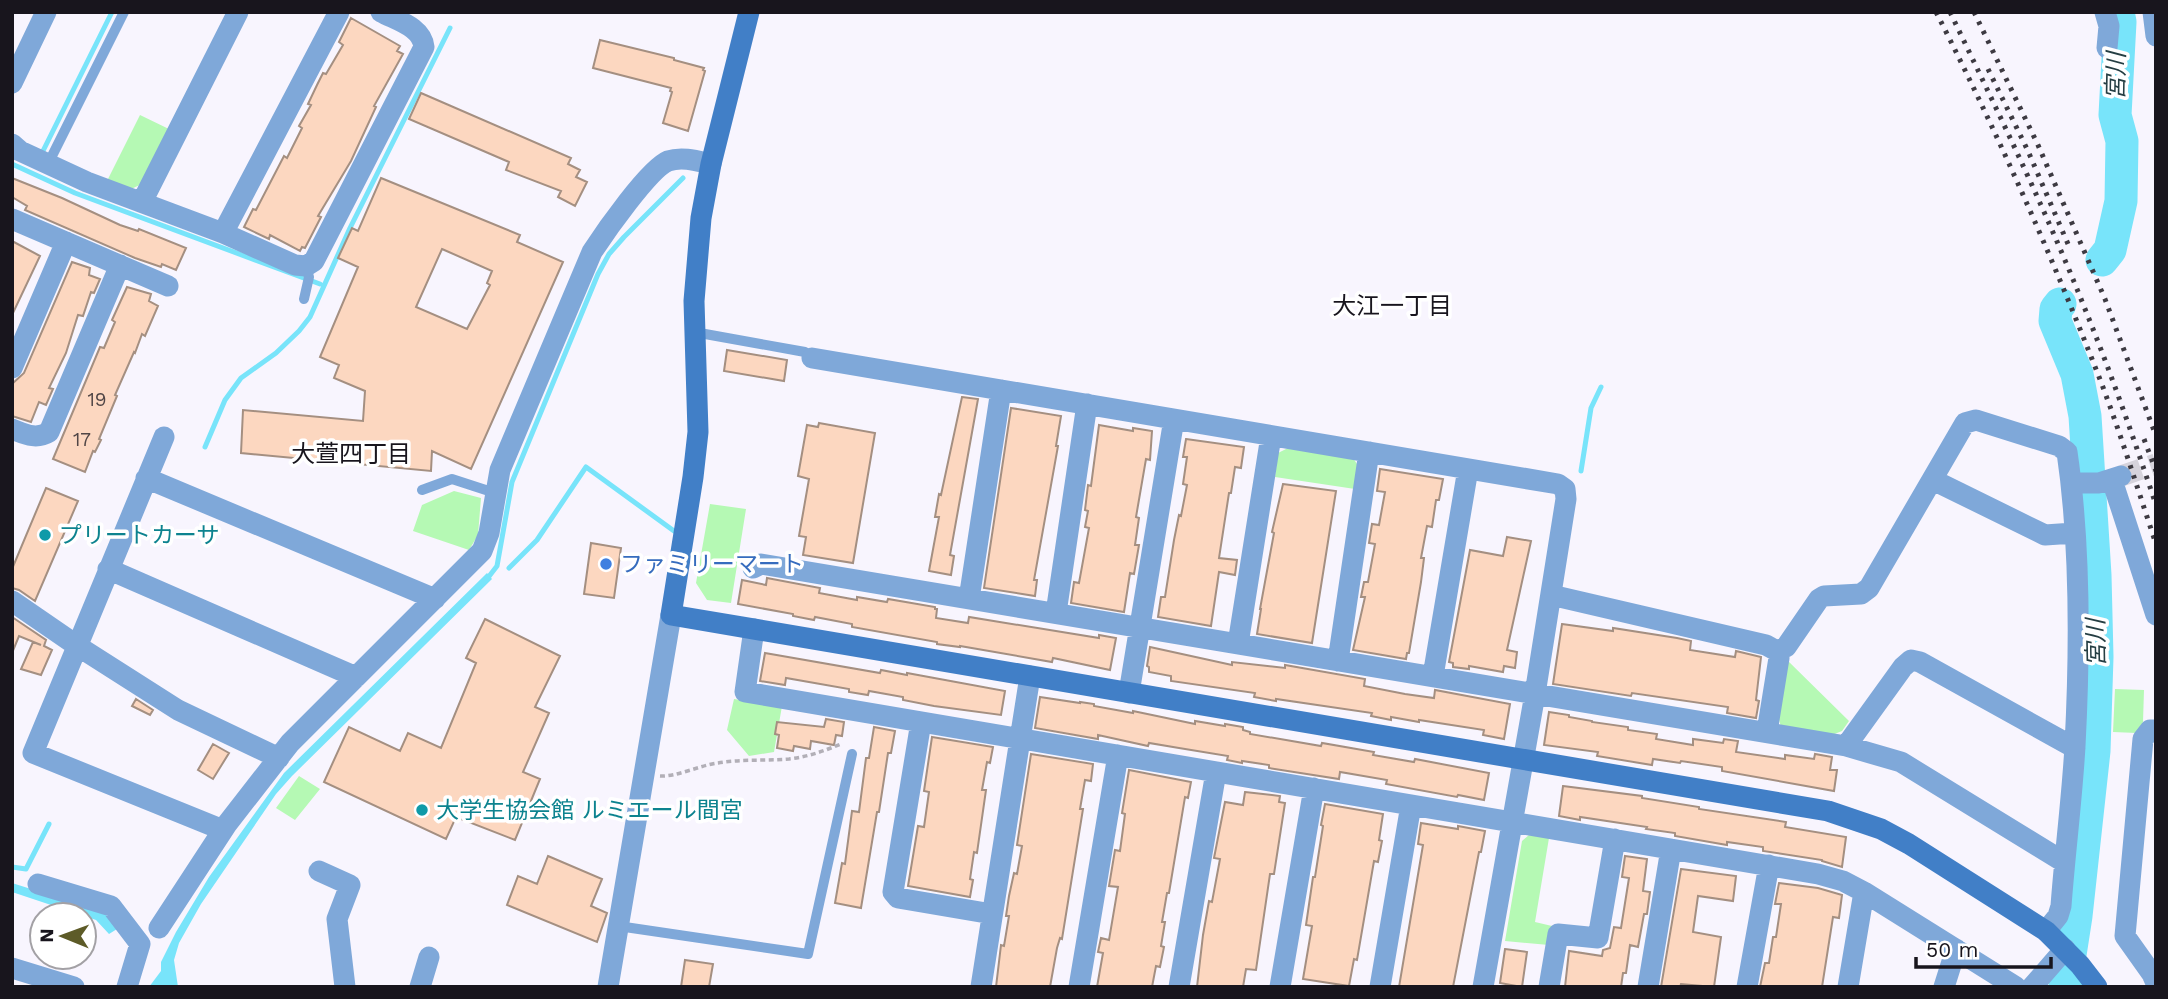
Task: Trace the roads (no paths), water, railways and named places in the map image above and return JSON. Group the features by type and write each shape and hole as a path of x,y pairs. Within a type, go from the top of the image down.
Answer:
{"street":[{"path":"12,83 46,12"},
{"path":"142,202 238,12"},
{"path":"223,233 339,12"},
{"path":"12,144 86,182 223,233 295,265 307,276 424,47 423,38 415,29 381,12"},
{"path":"608,987 694,477 698,432 694,301 701,218 711,164 749,12"},
{"path":"2105,12 2109,26 2107,48"},
{"path":"2153,12 2156,36"},
{"path":"159,928 223,830 290,743 482,551 489,533 500,470 592,252 653,172 669,161 684,159 711,164"},
{"path":"12,219 168,286"},
{"path":"12,368 66,242"},
{"path":"12,429 35,437 49,432 120,265"},
{"path":"812,358 1558,484 1565,489 1566,499 1535,694 1483,987"},
{"path":"970,599 1001,390"},
{"path":"1056,613 1087,404"},
{"path":"1129,693 1174,419"},
{"path":"1777,651 1786,647 1819,599 1824,596 1861,594 1870,587 1965,422 1976,419 2059,446 2067,453 2072,483 2077,584 2075,748 2061,906 2058,916 2046,931"},
{"path":"164,436 33,753 223,830"},
{"path":"1238,644 1271,436"},
{"path":"1338,660 1369,452"},
{"path":"1433,677 1468,469"},
{"path":"146,478 435,599"},
{"path":"1933,480 2045,535 2074,533"},
{"path":"2072,483 2111,480 2156,615"},
{"path":"753,568 761,564 1846,746 1901,762 2064,862"},
{"path":"108,569 356,677"},
{"path":"1551,595 1766,645 1777,651 1779,658 1767,732"},
{"path":"12,601 178,710 279,758"},
{"path":"671,615 1816,809 1855,818 1881,828 1909,844 2046,931 2097,987"},
{"path":"754,629 746,692 1818,874 1843,881 1864,892 2016,987"},
{"path":"1846,746 1903,667 1911,660 1920,662 2075,748"},
{"path":"981,987 1030,676"},
{"path":"920,722 893,891 898,898 992,914"},
{"path":"2155,977 2125,936 2143,739 2150,730 2156,730"},
{"path":"1079,987 1118,755"},
{"path":"1179,987 1216,772"},
{"path":"1280,987 1314,789"},
{"path":"1380,987 1411,805"},
{"path":"1549,987 1558,934 1598,938 1615,839"},
{"path":"1648,987 1671,849"},
{"path":"1747,987 1769,865"},
{"path":"319,871 350,884 337,919 345,987"},
{"path":"38,884 111,905 140,944 127,987"},
{"path":"1848,987 1864,892"},
{"path":"1944,987 1956,949"},
{"path":"2032,987 2065,949"},
{"path":"420,987 429,957"},
{"path":"12,968 38,981 74,987"}],"lane":[{"path":"48,164 124,12"},
{"path":"303,299 307,276"},
{"path":"694,332 806,352 812,358"},
{"path":"422,490 452,479 495,493"},
{"path":"618,926 808,954 852,754"}],"water":[{"path":"487,573 492,579 276,794 201,904 179,943 174,960 178,987 149,987 161,971 161,962 176,932 209,877 284,773"},
{"path":"12,883 69,901 39,901 12,892"},
{"path":"98,910 104,912 117,929 109,934 98,922"}],"waterway":[{"path":"40,157 112,12"},
{"name":"宮川","path":"2102,260 2110,250 2121,201 2122,141 2115,115 2120,22 2118,12"},
{"path":"205,447 225,400 241,378 276,353 310,317 350,228 450,28"},
{"path":"12,164 75,193 320,284"},
{"path":"487,579 497,566 512,482 598,274 609,254 624,237 683,178"},
{"name":"宮川","path":"2060,304 2056,309 2055,321 2077,374 2085,416 2097,657 2094,751 2076,916 2065,987"},
{"path":"1581,471 1591,408 1601,387"},
{"path":"509,568 537,540 586,467 674,531"},
{"path":"12,867 26,869 49,824"}],"tunnel":[{"path":"2121,476 2156,464"}],"railway":[{"path":"1936,12 2002,149 2063,288 2108,402 2156,544"},
{"path":"1950,12 2070,271 2156,505"},
{"path":"1974,12 2038,145 2105,299 2156,436"},
{"path":"1988,69 2028,151 2068,244"},
{"path":"2144,439 2156,471"}],"place":[{"name":"プリートカーサ","path":"45,535"},
{"name":"ファミリーマート","path":"606,564"},
{"name":"大学生協会館 ルミエール間宮","path":"422,810"}],"district":[{"name":"大江一丁目","path":"1392,306"},
{"name":"大萱四丁目","path":"351,454"}]}
